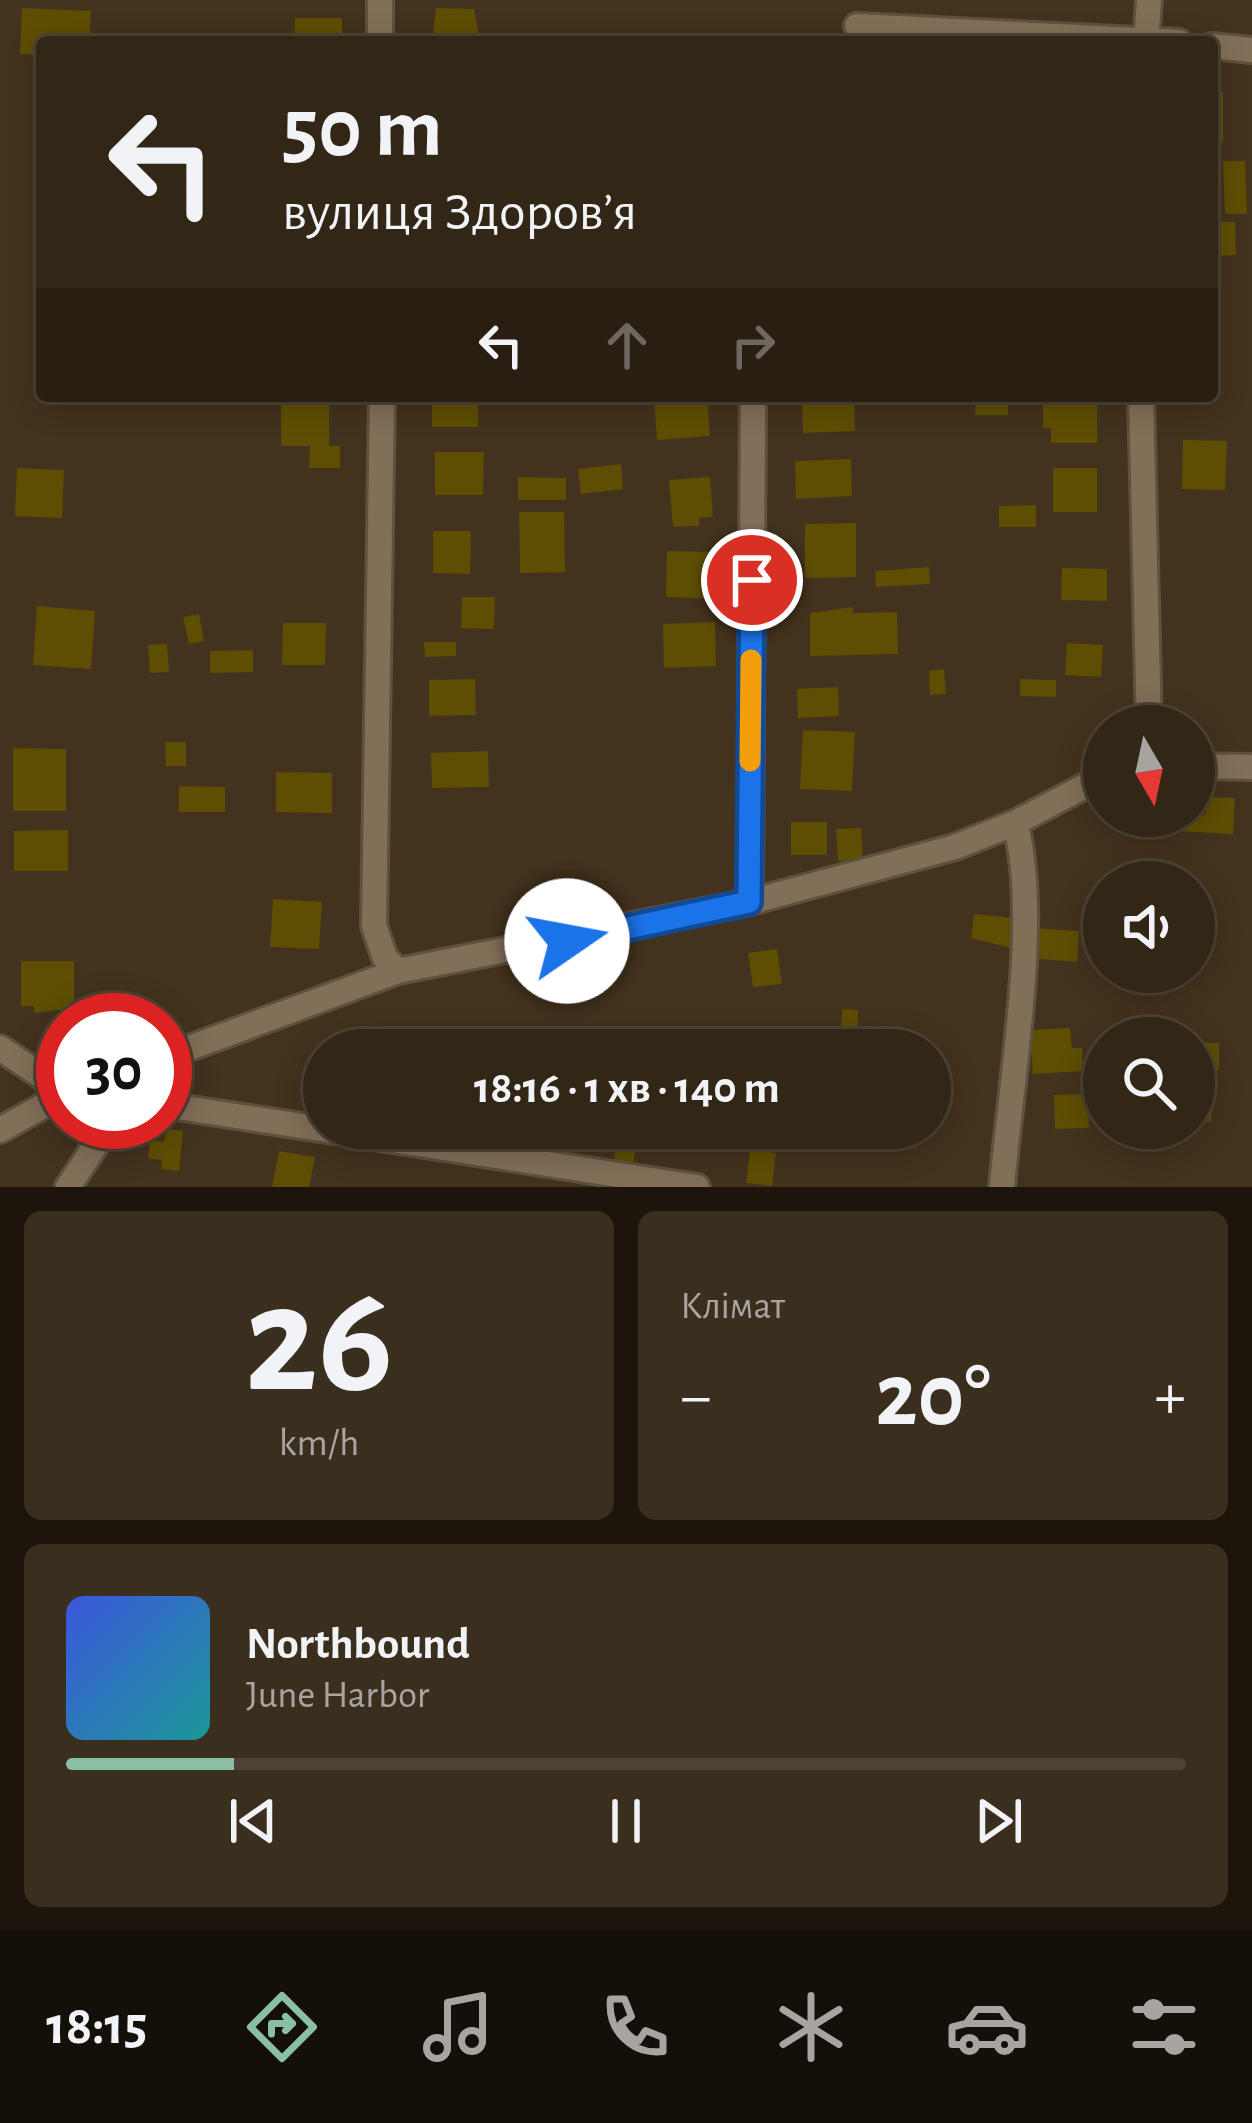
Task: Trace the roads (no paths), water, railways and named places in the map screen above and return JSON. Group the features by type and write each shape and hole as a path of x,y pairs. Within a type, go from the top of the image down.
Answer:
{"street":[{"path":"380,0 380,36"},
{"path":"1146,36 1149,0"},
{"path":"857,26 1063,36"},
{"path":"1218,47 1252,50"},
{"path":"382,402 374,926 385,958 398,971"},
{"path":"749,902 753,402"},
{"path":"1141,402 1148,705"},
{"path":"1215,766 1252,767"},
{"path":"192,1047 398,971 749,902 955,847 1015,824 1083,787"},
{"path":"1002,1187 1024,931 1024,857 1015,824"},
{"path":"0,1048 36,1072"},
{"path":"192,1109 697,1187"},
{"path":"0,1130 36,1114"},
{"path":"68,1187 93,1149"}]}
